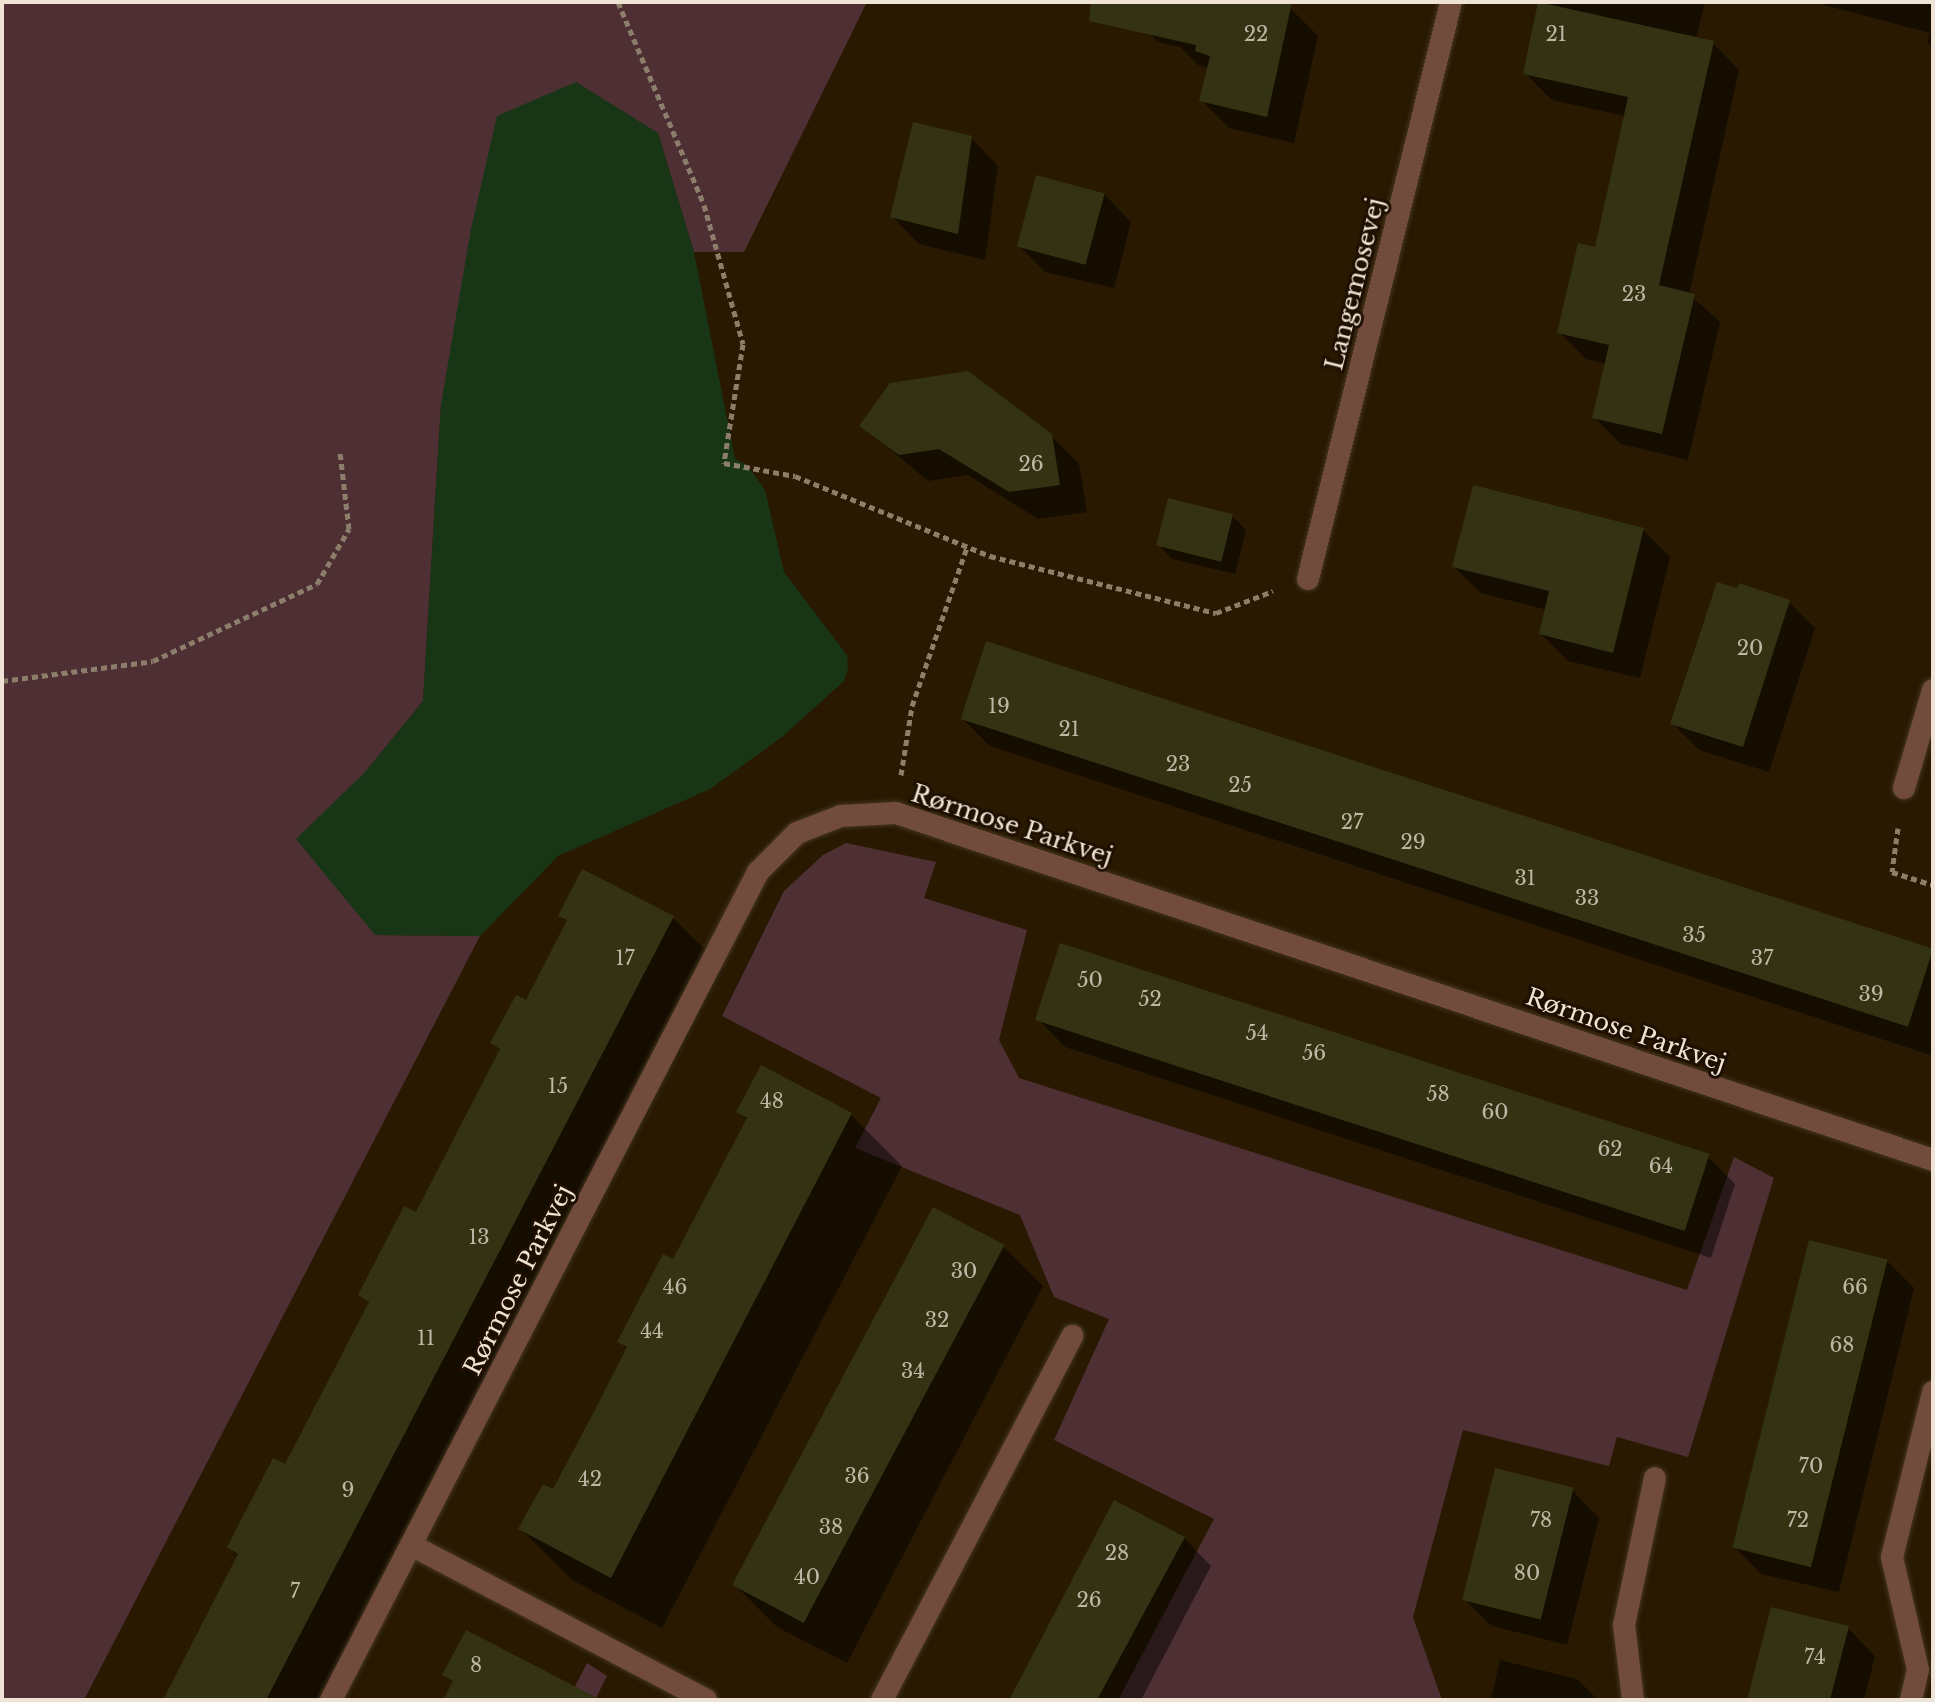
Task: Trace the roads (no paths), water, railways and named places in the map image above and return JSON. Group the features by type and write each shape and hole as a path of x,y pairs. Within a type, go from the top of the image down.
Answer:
{"street":[{"name":"Langemosevej","path":"1308,579 1451,2"},
{"path":"1904,788 1933,690"},
{"name":"Rørmose Parkvej","path":"331,1700 758,872 797,833 841,816 896,813 1933,1160"},
{"path":"882,1700 1072,1336"},
{"path":"1911,1700 1918,1670 1892,1557 1933,1392"},
{"path":"1633,1700 1624,1625 1655,1478"},
{"path":"411,1545 706,1700"}]}
